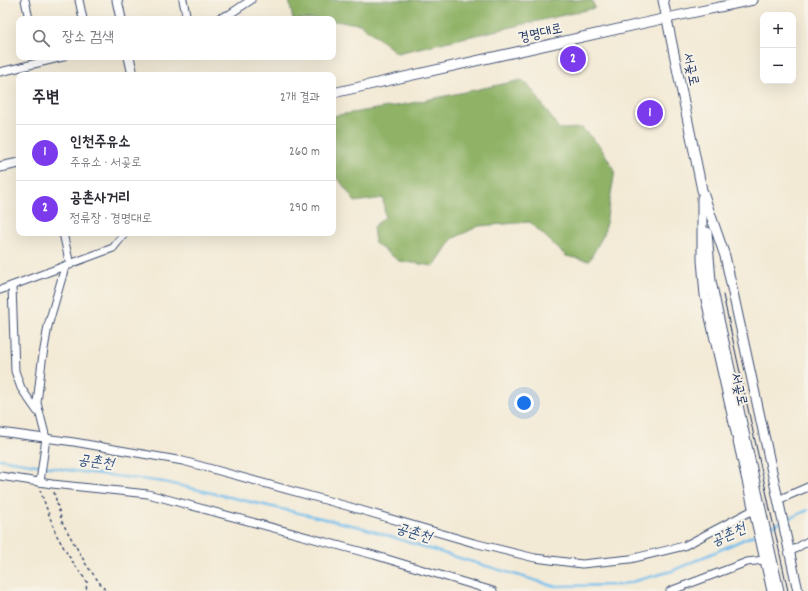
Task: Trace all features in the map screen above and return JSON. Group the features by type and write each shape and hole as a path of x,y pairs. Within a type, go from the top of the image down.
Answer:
{"main road":[{"path":"117,0 120,16"},
{"name":"서곶로","path":"663,0 702,190 725,256 798,591"},
{"name":"경명대로","path":"336,93 667,18 753,0"},
{"path":"130,60 132,72"},
{"path":"0,167 16,164"},
{"name":"서곶로","path":"702,190 702,260 705,295 756,510 766,550 779,591"},
{"name":"서곶로","path":"706,201 711,281 756,510"},
{"name":"서곶로","path":"766,550 764,560 772,591"}],"street":[{"path":"25,0 28,16"},
{"path":"79,0 82,16"},
{"path":"183,0 186,16"},
{"path":"225,16 251,0"},
{"path":"0,72 38,60"},
{"path":"40,479 46,441 37,403 48,326 68,266 63,236"},
{"path":"0,290 113,248 123,236"},
{"path":"12,286 15,371 22,388 40,416"},
{"path":"0,432 46,441 74,442 183,461 474,543 535,558 582,564 630,559 684,546 756,510"},
{"path":"0,476 40,479 52,484 148,494 374,555 493,591"},
{"path":"778,501 808,487"},
{"path":"789,548 808,541"},
{"path":"670,591 746,562 764,560"}],"path":[{"path":"40,479 39,489 56,534 68,555 87,582 86,591"},
{"path":"52,484 62,522 87,566 106,591"}],"green space":[{"path":"289,0 592,0 595,8 397,53 360,24 336,21 336,16 292,16"},
{"path":"522,80 531,88 559,129 582,128 600,146 615,171 604,234 589,261 566,256 530,222 479,226 452,239 434,266 399,261 375,243 373,227 385,217 383,198 355,202 336,176 336,116 407,104"}],"waterway":[{"name":"공촌천","path":"0,459 74,471 164,482 360,527 554,586 620,585 672,571 756,534"},
{"name":"공촌천","path":"768,528 808,510"}],"tram line":[{"path":"723,295 788,591"}],"place":[{"name":"공촌사거리","path":"573,59"},
{"name":"인천주유소","path":"650,113"}]}
